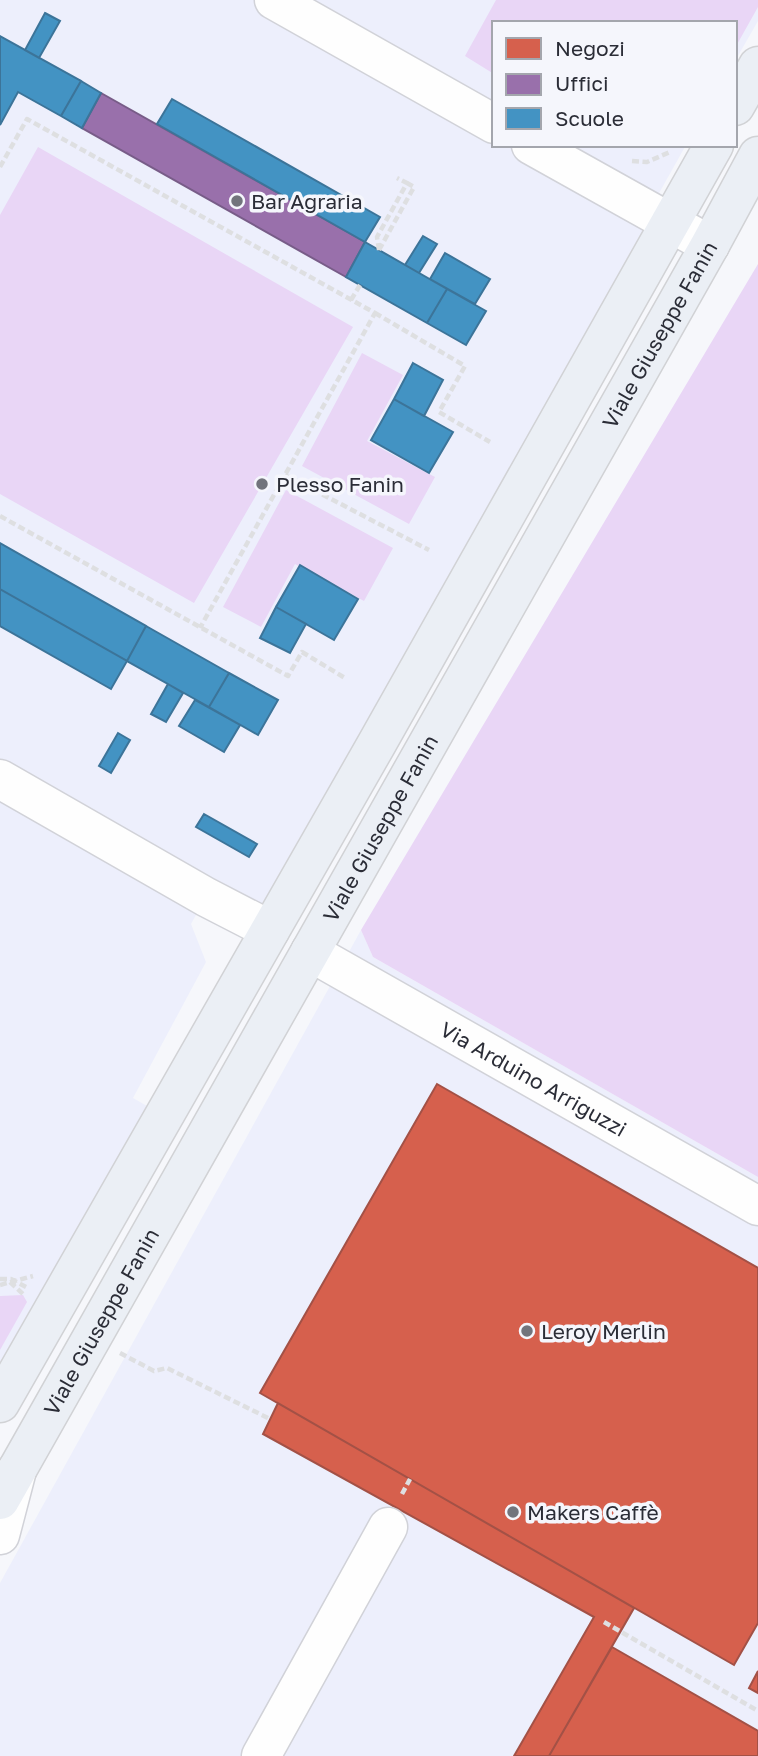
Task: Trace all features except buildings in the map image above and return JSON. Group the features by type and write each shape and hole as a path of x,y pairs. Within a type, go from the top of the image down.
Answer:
{"main road":[{"path":"737,103 758,66"},
{"name":"Viale Giuseppe Fanin","path":"0,1404 41,1303 270,930 712,147"},
{"name":"Viale Giuseppe Fanin","path":"8,1485 758,156"}],"street":[{"path":"274,0 492,123"},
{"path":"535,147 710,245"},
{"path":"0,779 206,897 270,930"},
{"name":"Via Arduino Arriguzzi","path":"310,952 758,1206"},
{"path":"0,1535 8,1485"},
{"path":"261,1756 395,1510"}],"path":[{"path":"0,167 27,118 465,366 439,412 491,442"},
{"path":"624,160 647,162 671,151 673,147"},
{"path":"397,178 407,183 414,187 379,250 377,237 407,183"},
{"path":"351,300 360,285"},
{"path":"200,628 375,313"},
{"path":"285,475 429,550"},
{"path":"0,516 288,677 302,652 345,678"},
{"path":"0,1279 11,1279 41,1303"},
{"path":"10,1282 34,1304 41,1303"},
{"path":"90,1338 154,1371 167,1367 270,1419"},
{"path":"395,1510 410,1479"},
{"path":"604,1622 758,1711"}],"shaded area":[{"name":"Plesso Fanin","path":"0,0 758,0 758,21 737,58 737,21 492,21 492,147 685,147 658,195 608,165 598,182 670,224 270,930 206,897 191,924 206,962 133,1098 175,1122 0,1403"},
{"path":"496,0 758,0 758,7 737,44 737,21 492,21 492,73 465,56"},
{"path":"38,147 353,327 194,603 0,494 0,215"},
{"path":"758,264 758,1177 373,957 361,930"},
{"path":"362,353 403,375 367,441 435,477 409,524 302,466"},
{"path":"286,490 393,548 364,601 295,564 261,627 223,607"},
{"path":"361,930 373,957 758,1177 758,1756 0,1756 0,1583"},
{"path":"23,1295 27,1302 0,1350 0,1296"}],"place":[{"name":"Bar Agraria","path":"237,201"},
{"name":"Plesso Fanin","path":"262,484"},
{"name":"Leroy Merlin","path":"527,1331"},
{"name":"Makers Caffè","path":"513,1512"}]}
